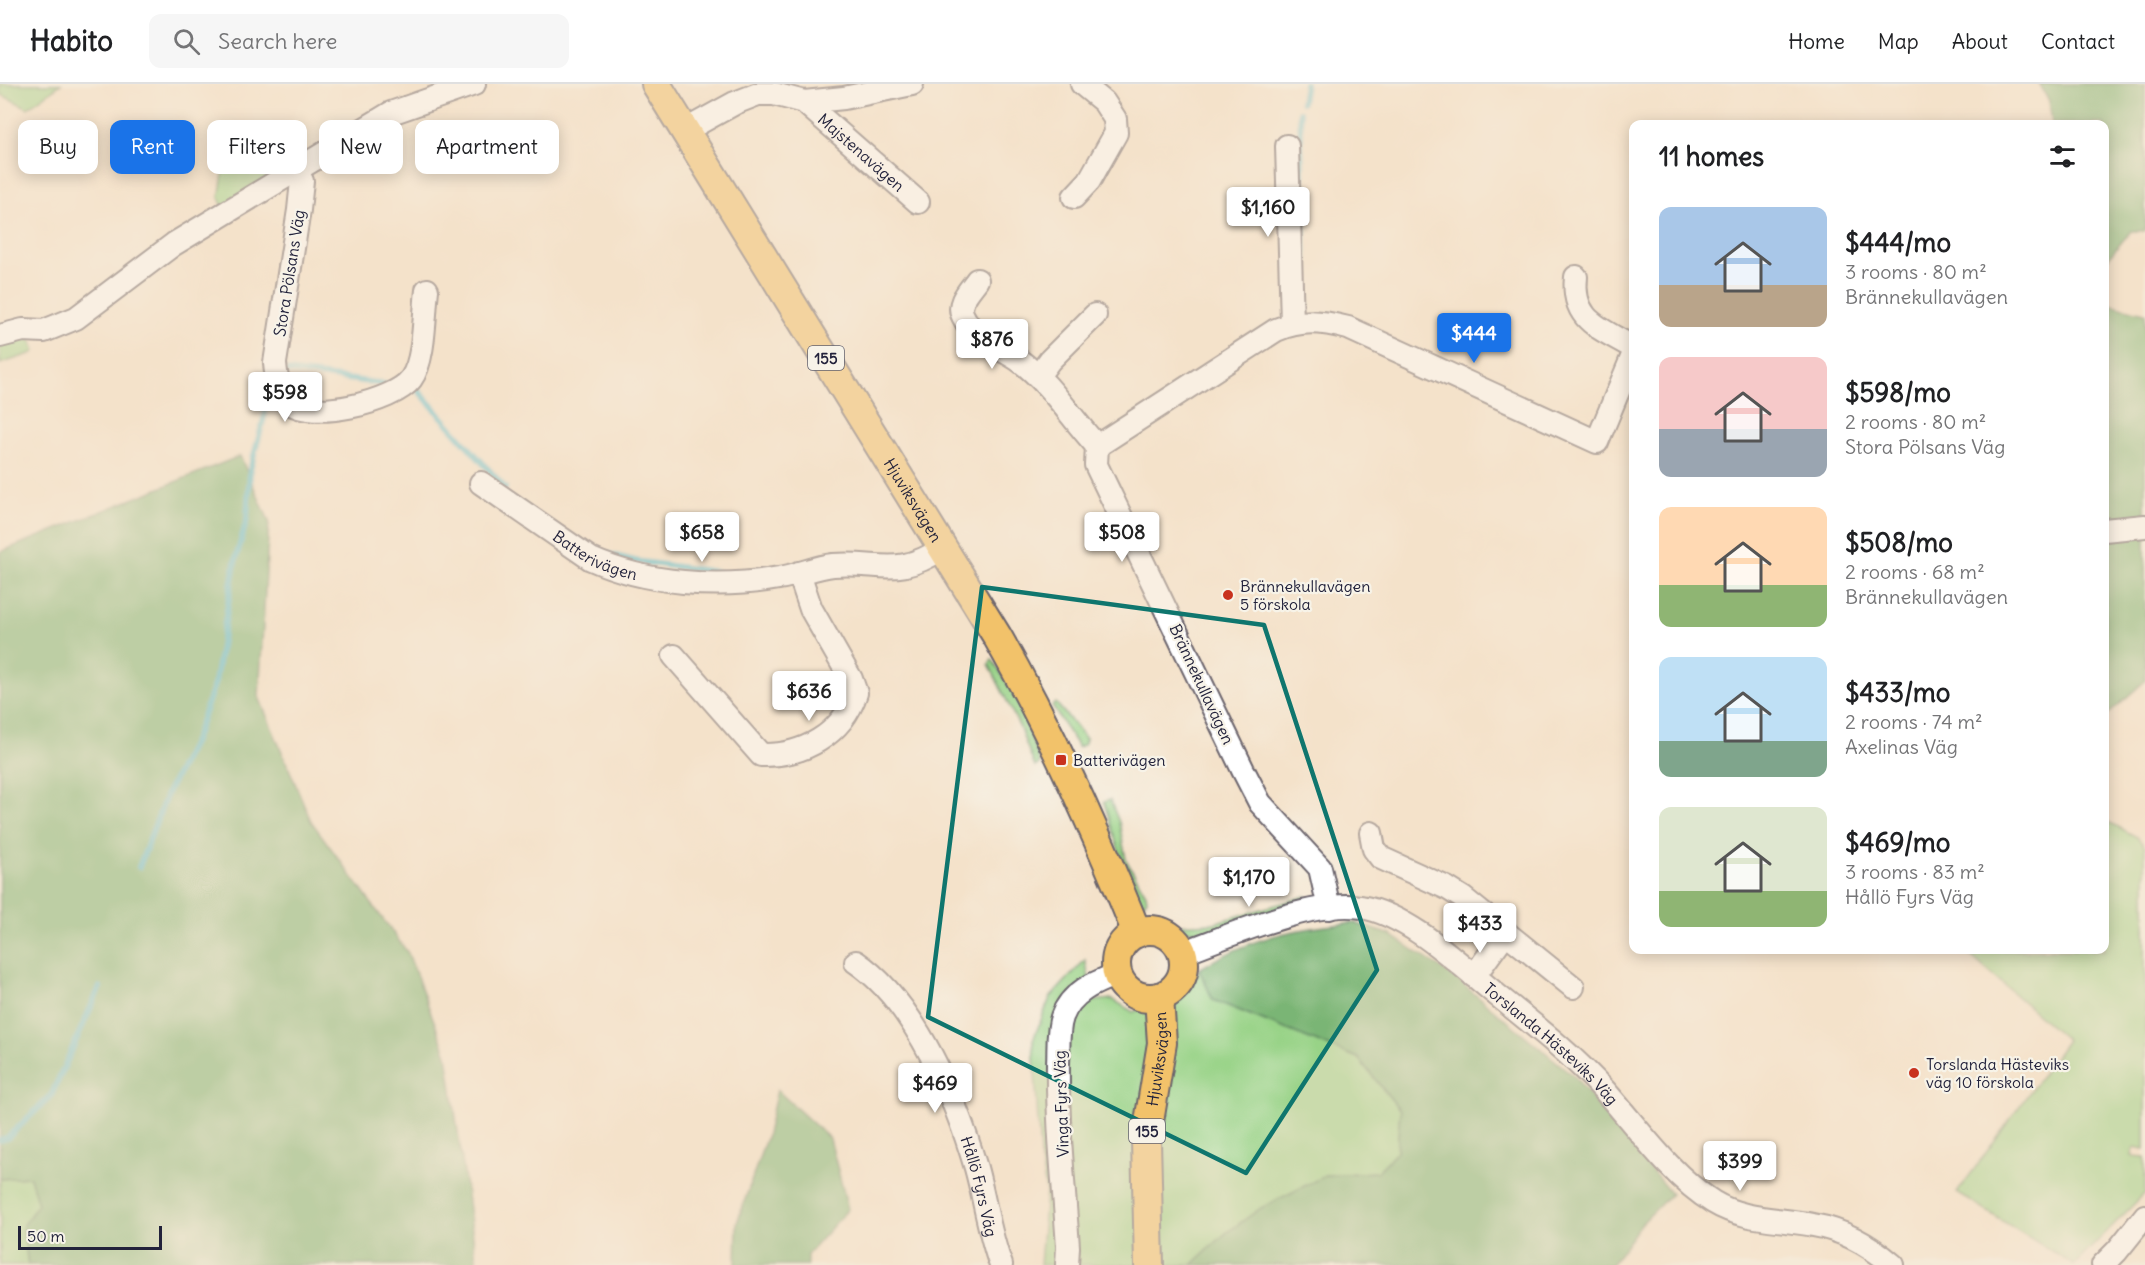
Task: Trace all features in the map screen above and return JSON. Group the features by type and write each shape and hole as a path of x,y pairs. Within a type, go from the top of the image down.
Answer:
{"main road":[{"name":"Hjuviksvägen","path":"657,84 997,636 1041,718 1101,846 1137,933"},
{"path":"1117,974 1116,962 1119,950 1126,940 1137,933 1153,930 1164,933 1173,939 1182,953"},
{"name":"Hjuviksvägen","path":"1117,974 1126,989 1136,996 1159,997 1171,991 1180,980 1184,967 1182,953"},
{"name":"Hjuviksvägen","path":"1149,1265 1146,1140 1162,1043 1159,997"}],"street":[{"path":"307,164 391,113 474,84"},
{"name":"Majstenavägen","path":"687,130 735,103 758,94 774,93 804,102 843,98 912,84"},
{"path":"1074,197 1089,181 1116,133 1115,119 1104,102 1082,84"},
{"name":"Majstenavägen","path":"804,102 918,202"},
{"path":"1287,146 1292,323"},
{"path":"0,336 22,330 44,331 76,318 174,244 291,174"},
{"name":"Stora Pölsans Väg","path":"298,174 302,181 299,210 275,363 277,383 288,402 309,411 354,406 395,393 411,379 419,358 427,290"},
{"path":"1576,277 1574,293 1581,312 1588,320 1629,345"},
{"path":"977,280 962,302 963,316 978,335 1000,351 1018,359 1038,376 1096,446 1276,330 1292,323 1327,322 1348,328 1597,442 1629,365"},
{"path":"1038,376 1050,360 1095,315"},
{"name":"Brännekullavägen","path":"1096,446 1096,465 1242,770 1260,803 1320,868 1329,908"},
{"name":"Batterivägen","path":"481,483 558,538 609,567 713,585 841,565 899,568 927,558 943,548"},
{"path":"2109,530 2145,526"},
{"path":"674,656 761,755 783,756 802,751 821,739 844,717 856,693 811,609 799,573"},
{"path":"1371,833 1374,849 1381,858 1447,888 1574,987"},
{"name":"Torslanda Hästeviks Väg","path":"1182,953 1270,922 1329,908 1361,907 1394,917 1566,1050 1674,1169 1713,1202 1748,1217 1815,1225 1851,1237 1869,1245 1893,1265"},
{"path":"1473,976 1506,932"},
{"name":"Hållö Fyrs Väg","path":"856,962 876,976 893,996 914,1025 943,1082 975,1166 1001,1265"},
{"name":"Vinga Fyrs Väg","path":"1067,1265 1068,1247 1058,1089 1059,1029 1062,1017 1078,994 1089,985 1117,974"},
{"path":"2103,1265 2145,1216"}],"highlighted area":[{"path":"982,587 1264,625 1377,970 1246,1173 928,1017"}],"green space":[{"path":"0,84 61,84 28,108 0,94"},
{"path":"2039,84 2145,84 2145,231 2131,231 2109,257 2109,120 2051,120 2049,101"},
{"path":"223,174 274,174 223,207 219,198"},
{"path":"2109,304 2145,313 2145,681 2109,713"},
{"path":"30,337 35,351 33,353 0,364 0,340"},
{"path":"240,456 269,521 259,697 311,821 408,953 447,1055 477,1265 28,1265 23,1226 38,1204 30,1177 0,1179 0,552"},
{"path":"992,659 1019,702 1040,763 1035,767 1020,728 989,664"},
{"path":"1056,703 1086,739 1084,745 1078,747 1052,706"},
{"path":"1110,800 1119,822 1126,860 1146,894 1147,899 1143,904 1130,880 1116,842 1104,802"},
{"path":"2109,822 2137,837 2145,847 2145,1149 2134,1147 2132,1156 2145,1157 2145,1193 2074,1265 1957,1193 2067,1040 1969,954 2109,954"},
{"path":"1306,896 1306,901 1271,913 1206,930 1185,931 1168,927 1154,917 1176,925 1214,923"},
{"path":"1355,923 1391,935 1454,977 1574,1076 1671,1194 1641,1224 1611,1265 1192,1265 1226,1233 1261,1208 1326,1175 1377,1172 1397,1152 1400,1110 1358,1058 1213,1000 1199,969 1237,949 1274,936 1293,931"},
{"path":"1085,960 1094,1001 1112,999 1133,1012 1182,994 1199,969 1213,1000 1358,1058 1400,1110 1397,1152 1377,1172 1326,1175 1226,1233 1192,1265 1040,1265 1046,1191 1040,1154 1033,1040 1050,998"},
{"path":"777,1090 830,1139 848,1209 807,1255 807,1265 736,1265 737,1223 766,1138"},
{"path":"30,1177 38,1204 23,1226 28,1265 0,1265 0,1179"}],"waterway":[{"path":"1302,102 1305,84"},
{"path":"1300,112 1306,310"},
{"path":"288,371 384,384"},
{"path":"139,867 168,791 195,739 215,682 235,562 247,519 250,470 265,414 263,384 266,380"},
{"path":"416,388 505,488"},
{"path":"603,553 635,561 717,572"},
{"path":"0,1140 7,1138 51,1096 100,987"}],"place":[{"name":"Brännekullavägen 5 förskola","path":"1228,595"},
{"name":"Batterivägen","path":"1061,760"},
{"name":"Torslanda Hästeviks väg 10 förskola","path":"1914,1073"}]}
